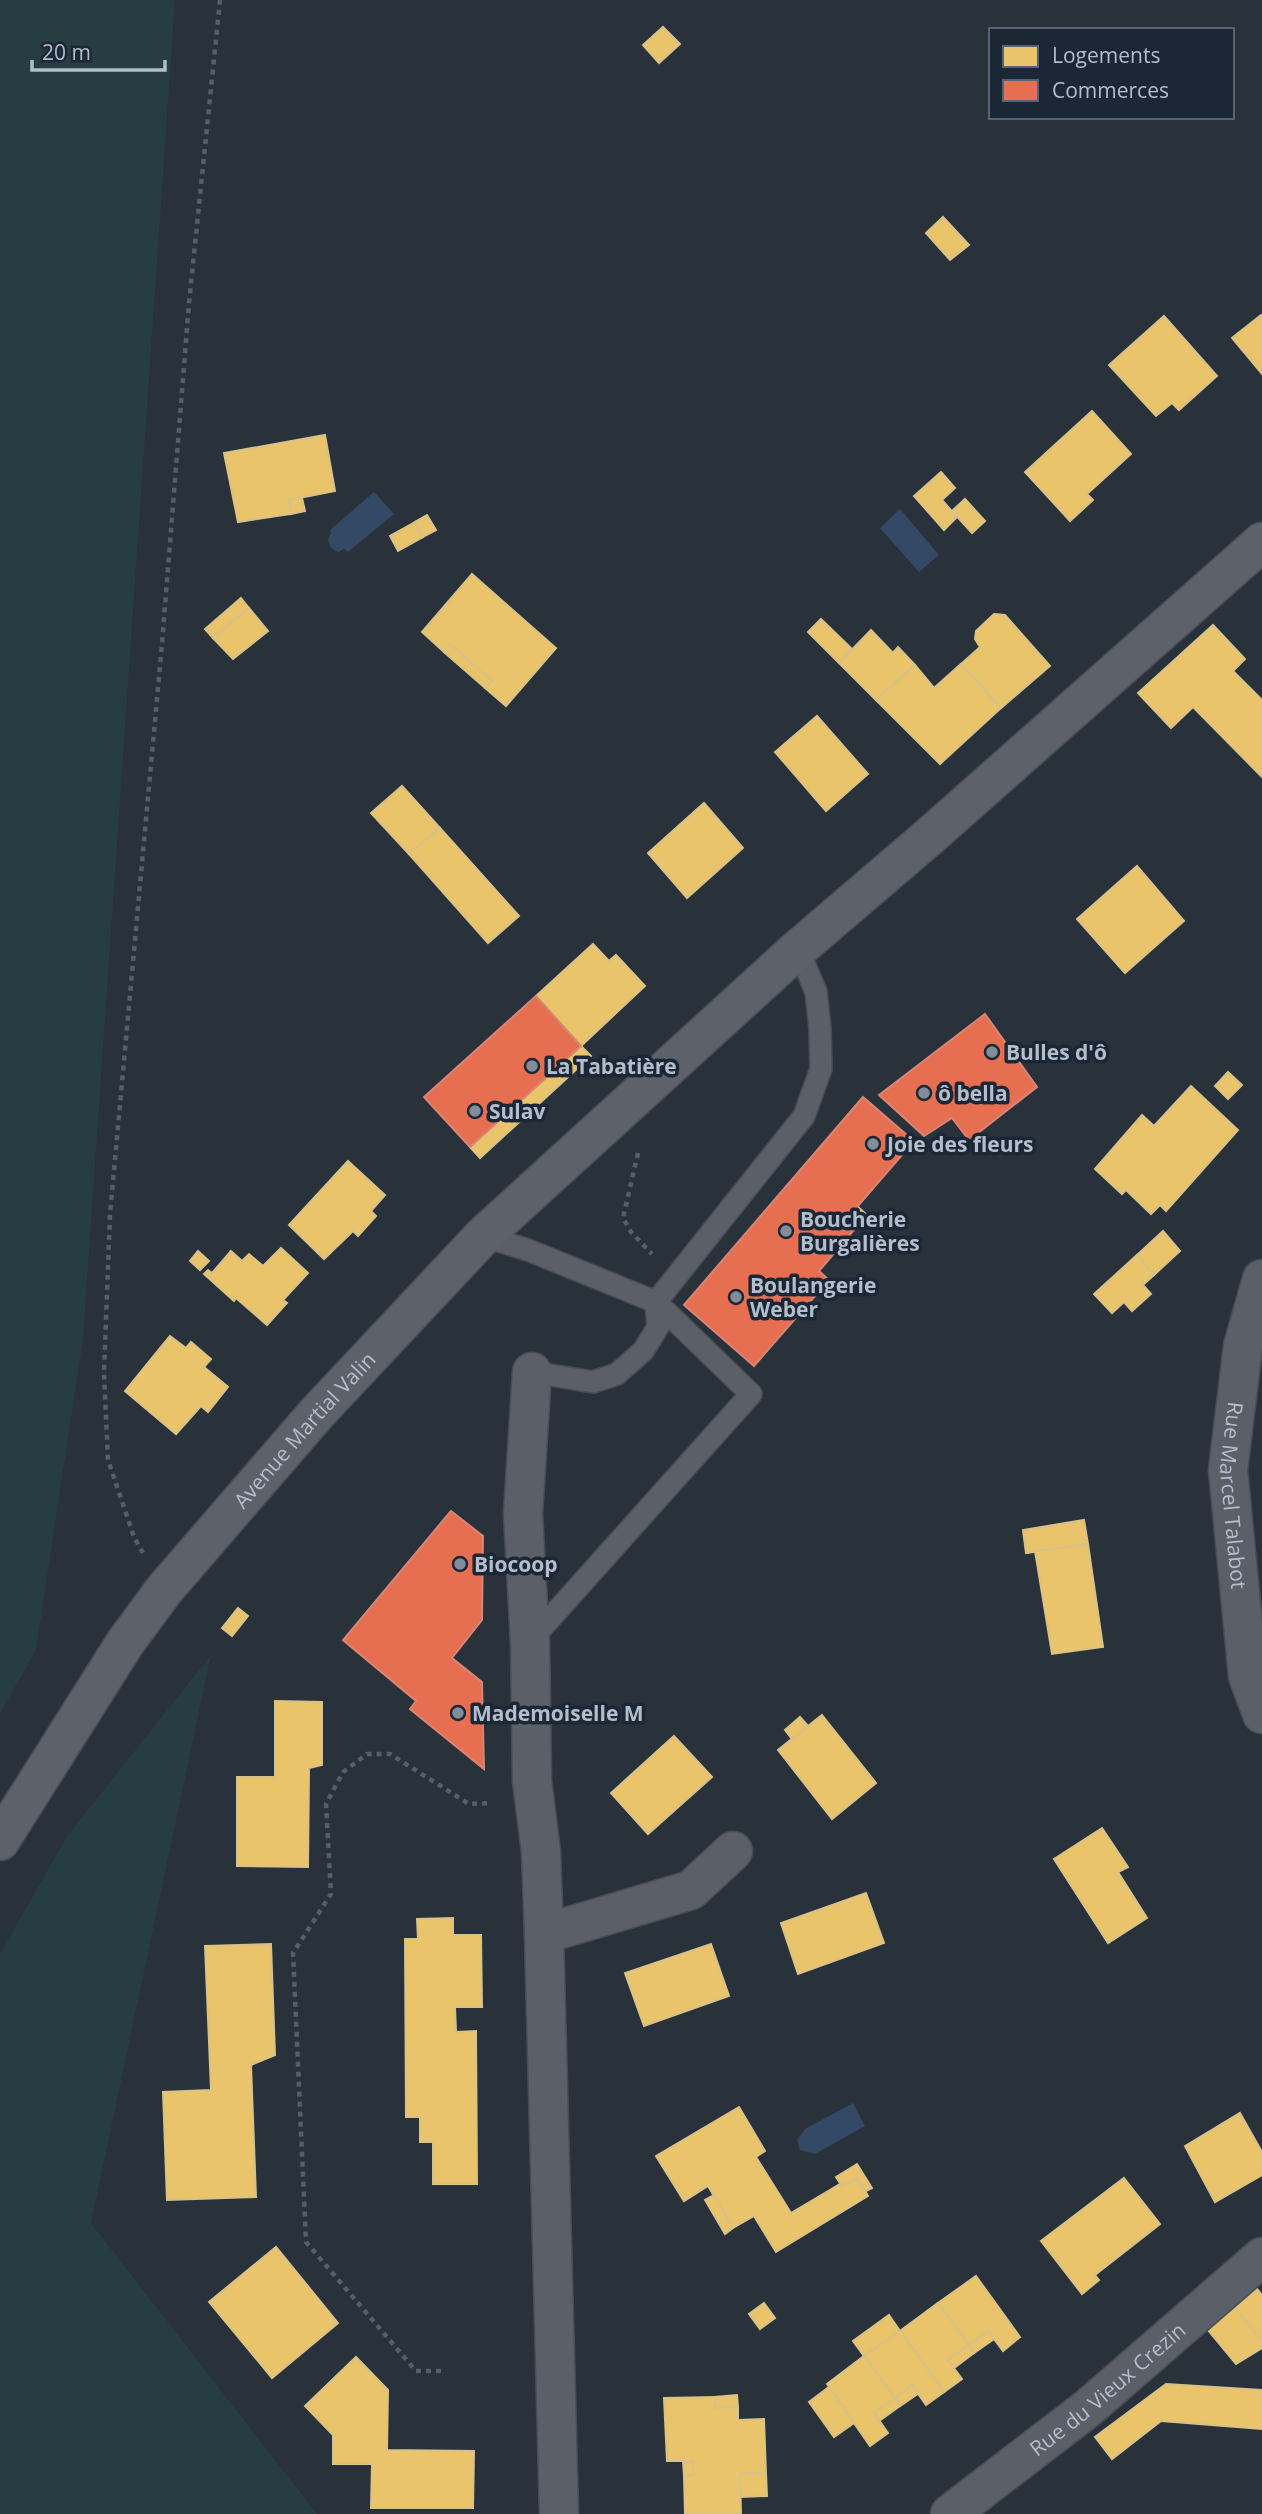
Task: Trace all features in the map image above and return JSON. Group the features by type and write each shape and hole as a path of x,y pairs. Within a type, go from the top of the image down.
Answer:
{"main road":[{"name":"Avenue Martial Valin","path":"0,1841 125,1643 164,1590 316,1414 483,1236 798,949 1262,542"}],"street":[{"name":"Rue Marcel Talabot","path":"1262,1279 1243,1346 1228,1469 1248,1676 1262,1714"},
{"path":"532,1372 523,1514 530,1642 532,1781 541,1852 544,1934 559,2514"},
{"path":"544,1934 691,1889 733,1850"},
{"name":"Rue du Vieux Crezin","path":"950,2514 1088,2407 1262,2257"}],"lane":[{"path":"532,1372 593,1382 617,1374 643,1350 658,1328 656,1302 804,1116 821,1069 816,992 798,949"},
{"path":"483,1236 528,1250 656,1302 751,1394 530,1642"}],"path":[{"path":"164,1590 134,1537 108,1460 104,1373 110,1214 162,643 189,303 220,0"},
{"path":"641,1141 623,1218 631,1232 675,1278"},
{"path":"441,2371 416,2371 306,2242 293,1953 331,1894 326,1804 343,1772 367,1754 390,1754 469,1804 493,1802 502,1786 532,1781"}],"green space":[{"path":"0,0 175,0 83,1339 36,1650 0,1714"},
{"path":"211,1655 91,2223 317,2514 0,2514 0,1954 67,1836"}],"water":[{"path":"374,492 394,514 348,552 344,549 338,552 331,548 328,540 330,530"},
{"path":"900,509 939,555 919,572 880,528"},
{"path":"853,2103 865,2126 815,2154 800,2150 797,2140 805,2129"}],"building: Logements":[{"path":"663,27 680,44 659,63 643,45"},
{"path":"943,217 969,245 950,260 926,233"},
{"path":"1164,316 1217,376 1179,410 1172,403 1156,416 1109,365"},
{"path":"1262,316 1262,374 1232,338"},
{"path":"1092,411 1131,454 1087,494 1093,500 1070,521 1025,472"},
{"path":"325,435 335,491 289,500 291,514 238,522 224,453"},
{"path":"941,472 955,488 942,500 957,517 944,530 914,496"},
{"path":"302,498 305,511 291,514 289,500"},
{"path":"965,499 985,521 972,533 952,511"},
{"path":"427,515 436,530 423,537 415,522"},
{"path":"415,522 423,537 398,551 390,536"},
{"path":"472,574 556,648 506,706 485,688 492,681 450,644 444,652 422,632"},
{"path":"241,598 249,608 213,638 205,629"},
{"path":"249,608 268,631 233,659 213,638"},
{"path":"994,614 1005,615 1050,666 1001,708 961,664 980,647 975,639 976,631"},
{"path":"821,619 852,649 839,663 808,632"},
{"path":"1213,625 1245,659 1233,671 1262,700 1262,777 1193,707 1171,728 1138,693"},
{"path":"871,630 893,653 898,647 915,665 876,700 839,663"},
{"path":"450,644 492,681 485,688 444,652"},
{"path":"961,664 1001,708 940,764 876,700 915,665 934,688"},
{"path":"817,716 868,774 826,811 775,752"},
{"path":"402,786 440,828 409,854 371,813"},
{"path":"704,803 743,848 687,898 648,853"},
{"path":"440,828 519,916 488,943 409,854"},
{"path":"1137,866 1184,921 1125,973 1077,919"},
{"path":"593,944 609,961 616,955 645,986 581,1046 536,996"},
{"path":"581,1046 591,1056 480,1158 470,1147"},
{"path":"1228,1072 1242,1085 1228,1099 1215,1086"},
{"path":"1191,1086 1238,1130 1166,1211 1160,1205 1151,1214 1126,1190 1122,1194 1095,1169 1142,1115 1154,1126"},
{"path":"348,1161 385,1195 371,1211 376,1216 358,1236 353,1231 324,1259 289,1225"},
{"path":"857,1206 867,1215 854,1230 844,1222"},
{"path":"1163,1231 1180,1251 1154,1275 1137,1255"},
{"path":"281,1248 308,1273 283,1300 287,1303 267,1325 236,1298 234,1301 204,1274 208,1270 212,1273 231,1251 242,1261 249,1254 263,1266"},
{"path":"198,1251 209,1261 200,1270 190,1261"},
{"path":"1137,1255 1154,1275 1143,1285 1151,1294 1132,1311 1124,1302 1112,1313 1094,1294"},
{"path":"170,1336 186,1348 191,1342 211,1359 204,1367 228,1387 208,1412 201,1406 176,1434 125,1391"},
{"path":"1084,1520 1088,1544 1026,1553 1023,1530"},
{"path":"1088,1544 1103,1647 1052,1654 1035,1551"},
{"path":"238,1608 248,1616 232,1636 222,1628"},
{"path":"275,1701 322,1702 322,1765 309,1768 308,1867 237,1866 237,1777 275,1777"},
{"path":"822,1715 876,1783 832,1819 778,1750"},
{"path":"800,1717 808,1726 792,1739 785,1730"},
{"path":"674,1736 712,1777 648,1834 611,1793"},
{"path":"1102,1828 1128,1867 1118,1872 1147,1918 1108,1943 1054,1859"},
{"path":"866,1893 884,1943 798,1974 781,1923"},
{"path":"453,1918 453,1935 481,1935 482,2007 455,2007 456,2032 476,2031 477,2184 433,2184 433,2142 420,2142 420,2117 406,2117 405,1939 418,1939 417,1919"},
{"path":"271,1944 275,2055 251,2065 256,2197 167,2200 163,2092 211,2090 205,1946"},
{"path":"711,1944 729,1996 644,2026 625,1973"},
{"path":"739,2107 765,2151 756,2157 791,2213 840,2184 842,2186 857,2178 868,2196 776,2252 754,2216 733,2228 708,2186 684,2201 656,2156"},
{"path":"1240,2113 1262,2152 1262,2175 1215,2202 1185,2146"},
{"path":"857,2164 872,2188 866,2191 857,2178 842,2186 836,2177"},
{"path":"1124,2178 1160,2224 1095,2275 1099,2280 1082,2294 1041,2241"},
{"path":"714,2195 733,2228 725,2234 705,2200"},
{"path":"276,2247 338,2323 272,2378 209,2302"},
{"path":"976,2276 1020,2337 1003,2351 988,2331 969,2345 938,2303"},
{"path":"1257,2289 1262,2295 1262,2342 1235,2307"},
{"path":"764,2303 775,2318 760,2329 749,2314"},
{"path":"938,2303 969,2345 948,2360 962,2379 944,2392 900,2331"},
{"path":"1235,2307 1262,2342 1262,2348 1236,2364 1207,2329"},
{"path":"889,2315 900,2331 864,2356 853,2341"},
{"path":"900,2331 944,2392 926,2405 912,2385 895,2398 864,2356"},
{"path":"988,2331 994,2339 974,2353 969,2345"},
{"path":"969,2345 974,2353 954,2368 948,2360"},
{"path":"864,2356 895,2398 874,2413 888,2433 870,2446 827,2384"},
{"path":"356,2357 388,2390 387,2450 474,2451 473,2508 371,2508 372,2464 333,2464 333,2435 305,2406"},
{"path":"1166,2384 1262,2390 1262,2429 1161,2421 1112,2459 1095,2437"},
{"path":"912,2385 919,2393 900,2406 895,2398"},
{"path":"829,2387 854,2423 834,2437 809,2402"},
{"path":"737,2395 738,2407 715,2408 715,2397"},
{"path":"715,2397 715,2408 738,2407 738,2420 764,2419 766,2473 740,2474 741,2514 685,2514 684,2476 694,2475 693,2461 667,2461 664,2398"},
{"path":"895,2398 900,2406 879,2421 874,2413"},
{"path":"683,2461 693,2461 694,2475 684,2476"},
{"path":"766,2473 767,2496 741,2497 740,2474"}],"building: Commerces":[{"path":"536,996 581,1046 470,1147 424,1097"},
{"path":"985,1014 1037,1087 969,1140 952,1118 924,1136 879,1095"},
{"path":"863,1097 914,1141 844,1222 854,1230 819,1271 829,1280 754,1366 684,1305"},
{"path":"451,1511 483,1536 482,1620 452,1658 482,1682 484,1769 410,1709 416,1701 343,1640"}],"place":[{"name":"Bulles d'ô","path":"992,1052"},
{"name":"La Tabatière","path":"532,1066"},
{"name":"ô bella","path":"924,1093"},
{"name":"Sulav","path":"475,1111"},
{"name":"Joie des fleurs","path":"873,1144"},
{"name":"Boucherie Burgalières","path":"786,1231"},
{"name":"Boulangerie Weber","path":"736,1297"},
{"name":"Biocoop","path":"460,1564"},
{"name":"Mademoiselle M","path":"458,1713"}]}
